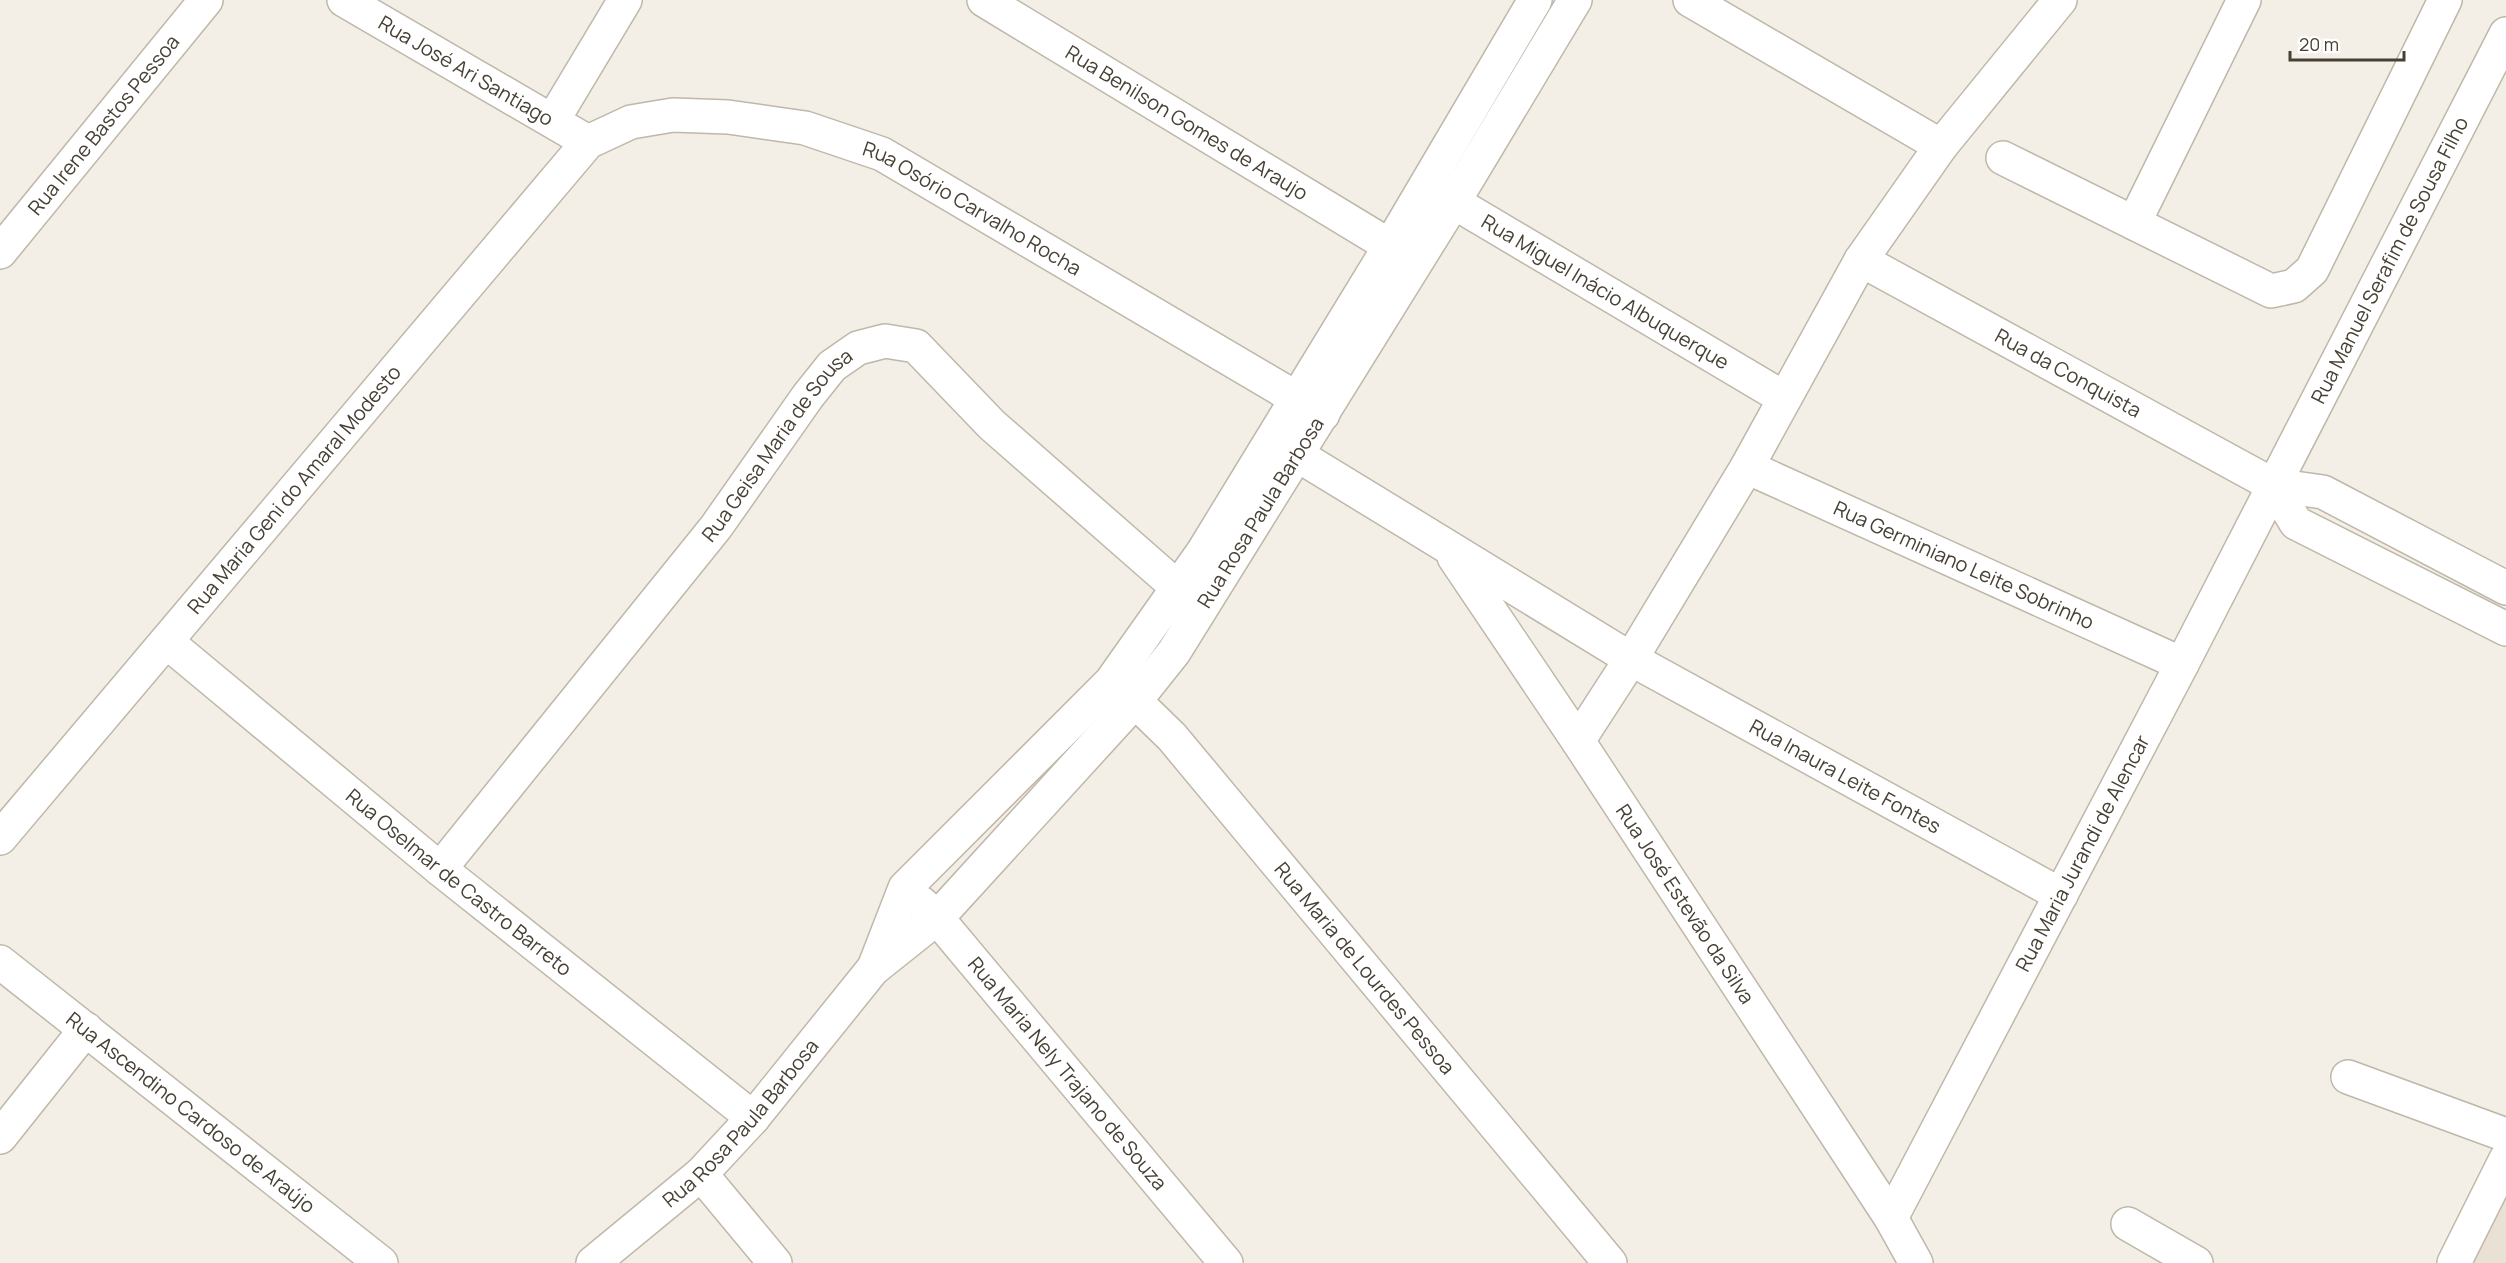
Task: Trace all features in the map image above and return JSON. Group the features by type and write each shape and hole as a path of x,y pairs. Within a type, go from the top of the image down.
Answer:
{"street":[{"name":"Rua Irene Bastos Pessoa","path":"0,252 206,0"},
{"name":"Rua José Ari Santiago","path":"344,0 588,142"},
{"path":"553,120 625,0"},
{"name":"Rua Benilson Gomes de Araujo","path":"984,0 1390,246"},
{"name":"Rua Rosa Paula Barbosa","path":"873,969 905,888 1123,692 1174,652 1310,405 1390,246 1535,0"},
{"path":"1690,0 1941,146"},
{"path":"1578,741 1631,659 1746,467 1861,260 1941,146 2060,0"},
{"path":"2134,223 2244,0"},
{"path":"2003,158 2271,291 2294,286 2312,270 2445,0"},
{"name":"Rua Rosa Paula Barbosa","path":"1310,405 1453,203 1568,3"},
{"name":"Rua Manuel Serafim de Sousa Filho","path":"2273,485 2506,34"},
{"name":"Rua Osório Carvalho Rocha","path":"588,142 631,122 673,115 728,117 805,128 882,154 1310,405"},
{"name":"Rua Maria Geni do Amaral Modesto","path":"0,838 588,142"},
{"name":"Rua Miguel Inácio Albuquerque","path":"1426,184 1453,203 1785,398"},
{"name":"Rua da Conquista","path":"1861,260 2273,485"},
{"name":"Rua Geisa Maria de Sousa","path":"440,869 716,527 808,396 832,366 858,348 885,341 916,346 993,425 1177,586"},
{"name":"Rua Rosa Paula Barbosa","path":"593,1263 702,1174 753,1118 873,969 937,918 1123,692 1177,586 1285,448"},
{"name":"Rua Inaura Leite Fontes","path":"1285,448 1631,659 2061,895"},
{"name":"Rua Germiniano Leite Sobrinho","path":"1746,467 2182,664"},
{"path":"2273,485 2323,492 2506,588"},
{"path":"2273,485 2296,523 2506,629"},
{"name":"Rua Maria Jurandi de Alencar","path":"1891,1218 2182,664 2273,485"},
{"name":"Rua José Estevão da Silva","path":"1448,548 1578,741 1891,1218 1916,1263"},
{"name":"Rua Oselmar de Castro Barreto","path":"167,642 440,869 753,1118"},
{"name":"Rua Maria de Lourdes Pessoa","path":"1123,692 1172,737 1610,1263"},
{"name":"Rua Maria Nely Trajano de Souza","path":"905,888 937,918 1226,1263"},
{"name":"Rua Ascendino Cardoso de Araújo","path":"0,962 369,1259"},
{"path":"0,1137 86,1029"},
{"path":"2348,1077 2506,1135"},
{"path":"2454,1263 2506,1159"},
{"path":"702,1174 775,1263"},
{"path":"2128,1224 2196,1263"}],"shaded area":[{"path":"2506,1179 2506,1263 2462,1263"}]}
